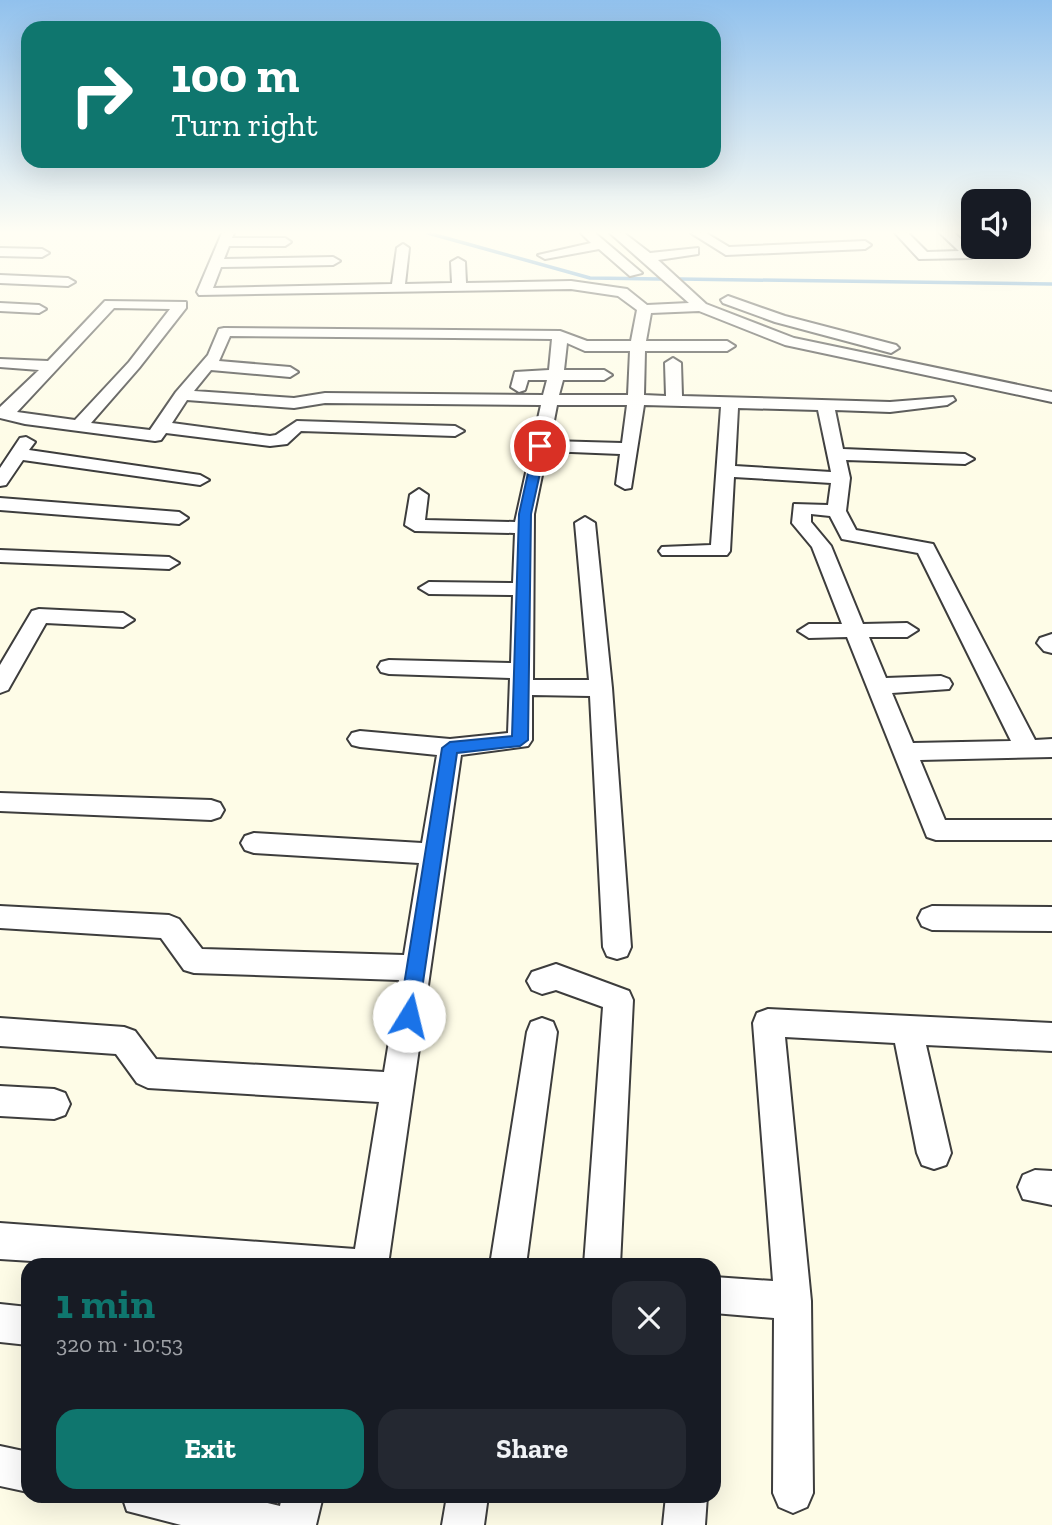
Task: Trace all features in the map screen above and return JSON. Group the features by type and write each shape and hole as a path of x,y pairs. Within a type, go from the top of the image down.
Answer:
{"street":[{"path":"3,413 53,366 110,304"},
{"path":"79,426 134,365 181,305 122,304"},
{"path":"638,304 644,309 701,307"},
{"path":"698,304 790,342 953,365"},
{"path":"740,304 780,319 840,329 872,352 1052,397"},
{"path":"0,307 39,309"},
{"path":"625,484 644,309"},
{"path":"872,352 897,330"},
{"path":"3,413 40,421 155,436 182,394 215,356 224,332 560,335 585,346 727,346"},
{"path":"360,739 450,748 520,740 525,527 556,375 560,335"},
{"path":"4,363 53,366"},
{"path":"673,363 674,401"},
{"path":"208,365 290,372"},
{"path":"519,387 521,375 604,375"},
{"path":"182,394 294,404 325,398 636,400 890,408 947,400"},
{"path":"668,551 720,551 730,402"},
{"path":"825,404 841,478 838,511 849,535 926,548 1027,748"},
{"path":"0,481 40,421"},
{"path":"161,427 270,441 281,440 297,426 455,431"},
{"path":"540,446 629,449"},
{"path":"18,454 200,480"},
{"path":"836,454 965,459"},
{"path":"725,471 841,478"},
{"path":"419,495 415,525 525,527"},
{"path":"0,504 179,518"},
{"path":"838,511 801,508 802,523 821,546 936,830 1052,830"},
{"path":"585,523 601,688 617,947"},
{"path":"0,556 169,563"},
{"path":"429,588 523,589"},
{"path":"0,684 39,616 123,620"},
{"path":"809,631 907,630"},
{"path":"389,667 601,688"},
{"path":"877,686 941,684"},
{"path":"371,1258 450,748"},
{"path":"904,752 1052,748"},
{"path":"0,802 211,810"},
{"path":"254,843 434,854"},
{"path":"0,917 169,927 194,961 416,968"},
{"path":"932,918 1052,919"},
{"path":"542,981 556,978 618,1000 602,1258"},
{"path":"793,1493 793,1301 768,1023 1052,1037"},
{"path":"908,1030 934,1153"},
{"path":"0,1031 124,1041 148,1073 397,1088"},
{"path":"509,1258 542,1032"},
{"path":"0,1101 54,1104"},
{"path":"0,1241 248,1258"},
{"path":"721,1296 793,1301"},
{"path":"0,1323 21,1325"},
{"path":"0,1466 21,1470"},
{"path":"174,1503 276,1525"},
{"path":"295,1525 301,1503"},
{"path":"463,1525 467,1503"},
{"path":"684,1525 686,1503"}],"route":[{"path":"409,1016 450,748 520,740 525,514 540,446"}]}
